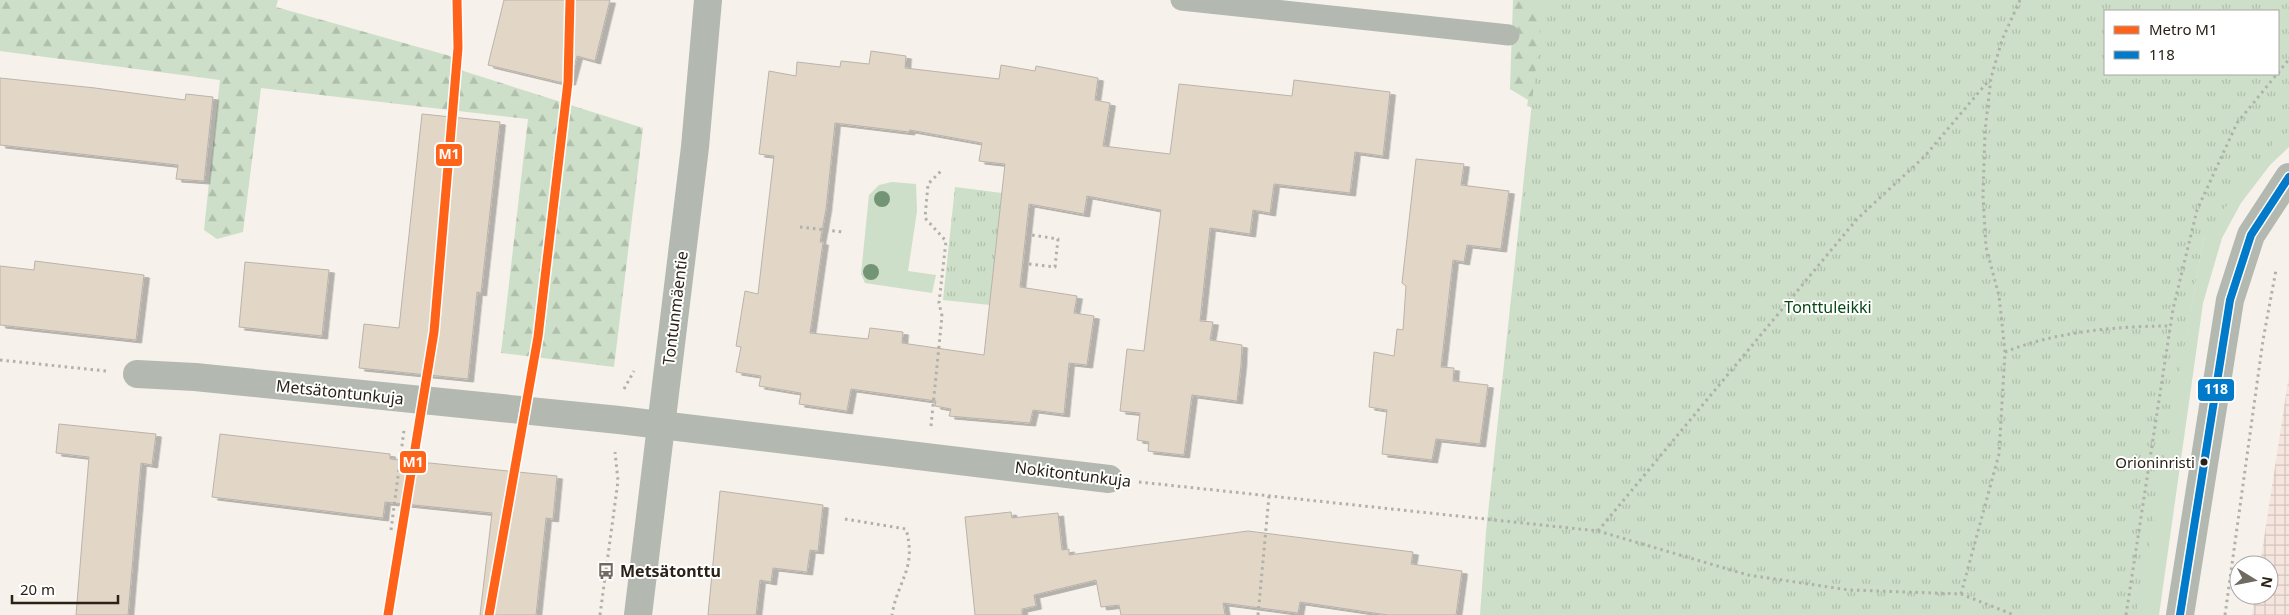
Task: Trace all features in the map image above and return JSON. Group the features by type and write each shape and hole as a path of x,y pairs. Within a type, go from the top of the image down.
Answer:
{"street":[{"name":"Tontunmäentie","path":"638,615 694,147 708,0"},
{"path":"2180,615 2230,300 2251,235 2289,177"},
{"name":"Metsätontunkuja","path":"138,374 195,377 662,425"},
{"name":"Nokitontunkuja","path":"662,425 1109,479"}],"lane":[{"path":"1181,0 1509,35"}],"path":[{"path":"1961,594 1999,454 2005,352 1998,296 1986,247 1983,196 1985,131 1991,78 2002,40 2020,0"},
{"path":"2279,71 2289,59"},
{"path":"2126,615 2170,326 2185,251 2197,210 2237,123 2275,75"},
{"path":"1598,531 1857,219 1925,156 1991,78"},
{"path":"928,457 942,316 939,303 946,242 925,218 928,184 943,169"},
{"path":"800,227 843,232"},
{"path":"1029,264 1055,267 1058,238 1032,236"},
{"path":"2225,615 2263,340 2277,264"},
{"path":"2005,352 2026,344 2103,330 2170,326"},
{"path":"0,360 138,374"},
{"path":"391,530 404,426"},
{"name":"Nokitontunkuja","path":"1109,479 1598,531 1748,575 1849,590 1961,594 2014,615"},
{"path":"1258,615 1269,496"},
{"path":"845,520 906,529 910,549 908,570 894,603 892,615"}],"shaded area":[{"path":"2289,375 2289,615 2252,615 2254,605 2279,605 2279,555 2262,555"}],"green space":[{"path":"0,0 278,0 276,7 457,58 454,68 643,128 614,367 501,353 528,119 261,88 243,232 217,239 204,230 220,80 0,51"},
{"path":"1513,0 1670,0 1566,119 1527,106 1528,100 1510,89"},
{"name":"Tonttuleikki","path":"1543,0 2289,0 2289,132 2278,137 2204,236 2137,615 1480,615 1486,532"},
{"path":"2289,76 2289,147 2270,165 2241,203 2222,238 2203,303 2159,615 2136,615 2204,236"},
{"path":"892,182 916,184 917,211 908,271 936,275 932,293 865,283 861,274 869,195 879,185"},
{"path":"955,187 1002,193 990,305 943,300"}],"building":[{"path":"504,0 610,0 595,61 577,56 570,82 559,82 488,65"},
{"path":"871,51 906,56 905,68 999,79 1001,65 1035,71 1036,66 1098,78 1095,100 1110,103 1103,146 1170,154 1179,84 1292,96 1294,80 1390,92 1383,156 1355,152 1350,193 1274,184 1270,213 1253,210 1250,234 1210,228 1200,321 1213,322 1210,340 1242,345 1237,401 1192,395 1184,455 1148,451 1149,442 1137,440 1140,413 1120,411 1127,349 1144,351 1161,210 1087,196 1084,214 1029,204 1020,287 1077,296 1074,313 1094,316 1087,365 1069,363 1064,414 1033,410 1030,423 949,416 951,409 935,406 936,401 851,389 847,411 799,404 801,393 759,386 761,376 736,372 741,347 736,346 745,291 758,294 774,156 759,154 769,71 796,76 797,62 840,67 841,61 869,64","holes":["835,123 909,132 910,130 982,143 979,161 1005,164 984,355 902,343 903,332 870,328 868,339 810,333 823,242 820,242 826,209"]},
{"path":"0,78 185,100 186,94 213,97 204,181 176,179 178,165 0,145"},
{"path":"422,114 500,122 481,293 477,292 468,379 359,368 364,324 399,328"},
{"path":"1416,159 1464,164 1461,185 1509,191 1501,249 1467,245 1464,262 1453,260 1441,367 1454,368 1453,381 1488,385 1480,444 1436,439 1432,460 1382,454 1387,410 1369,407 1374,352 1394,356 1397,329 1403,330 1406,286 1402,283"},
{"path":"35,261 144,275 136,340 0,325 0,266 34,270"},
{"path":"245,262 329,270 322,336 239,327"},
{"path":"59,424 156,434 152,465 141,463 128,615 76,615 89,457 56,453"},
{"path":"220,434 390,454 390,459 557,476 553,519 546,518 536,615 480,615 492,513 385,502 383,518 212,497"},
{"path":"720,491 823,505 818,551 810,550 807,572 773,568 771,582 760,580 756,615 708,615"},
{"path":"1011,512 1012,518 1058,513 1062,550 1069,549 1069,555 1248,531 1413,552 1411,564 1462,571 1456,615 1388,615 1300,602 1298,613 1223,603 1225,615 1121,615 1119,605 1101,607 1096,580 1034,595 1036,606 1022,609 1022,615 975,615 965,517"}],"metro line":[{"name":"M1","path":"388,615 434,332 458,48 457,0"},
{"name":"M1","path":"489,615 538,337 568,82 570,0"}],"transit line":[{"name":"118","path":"2180,615 2230,300 2251,235 2289,177"}],"place":[{"name":"Orioninristi","path":"2204,462"},
{"name":"Metsätonttu","path":"606,571"}]}
